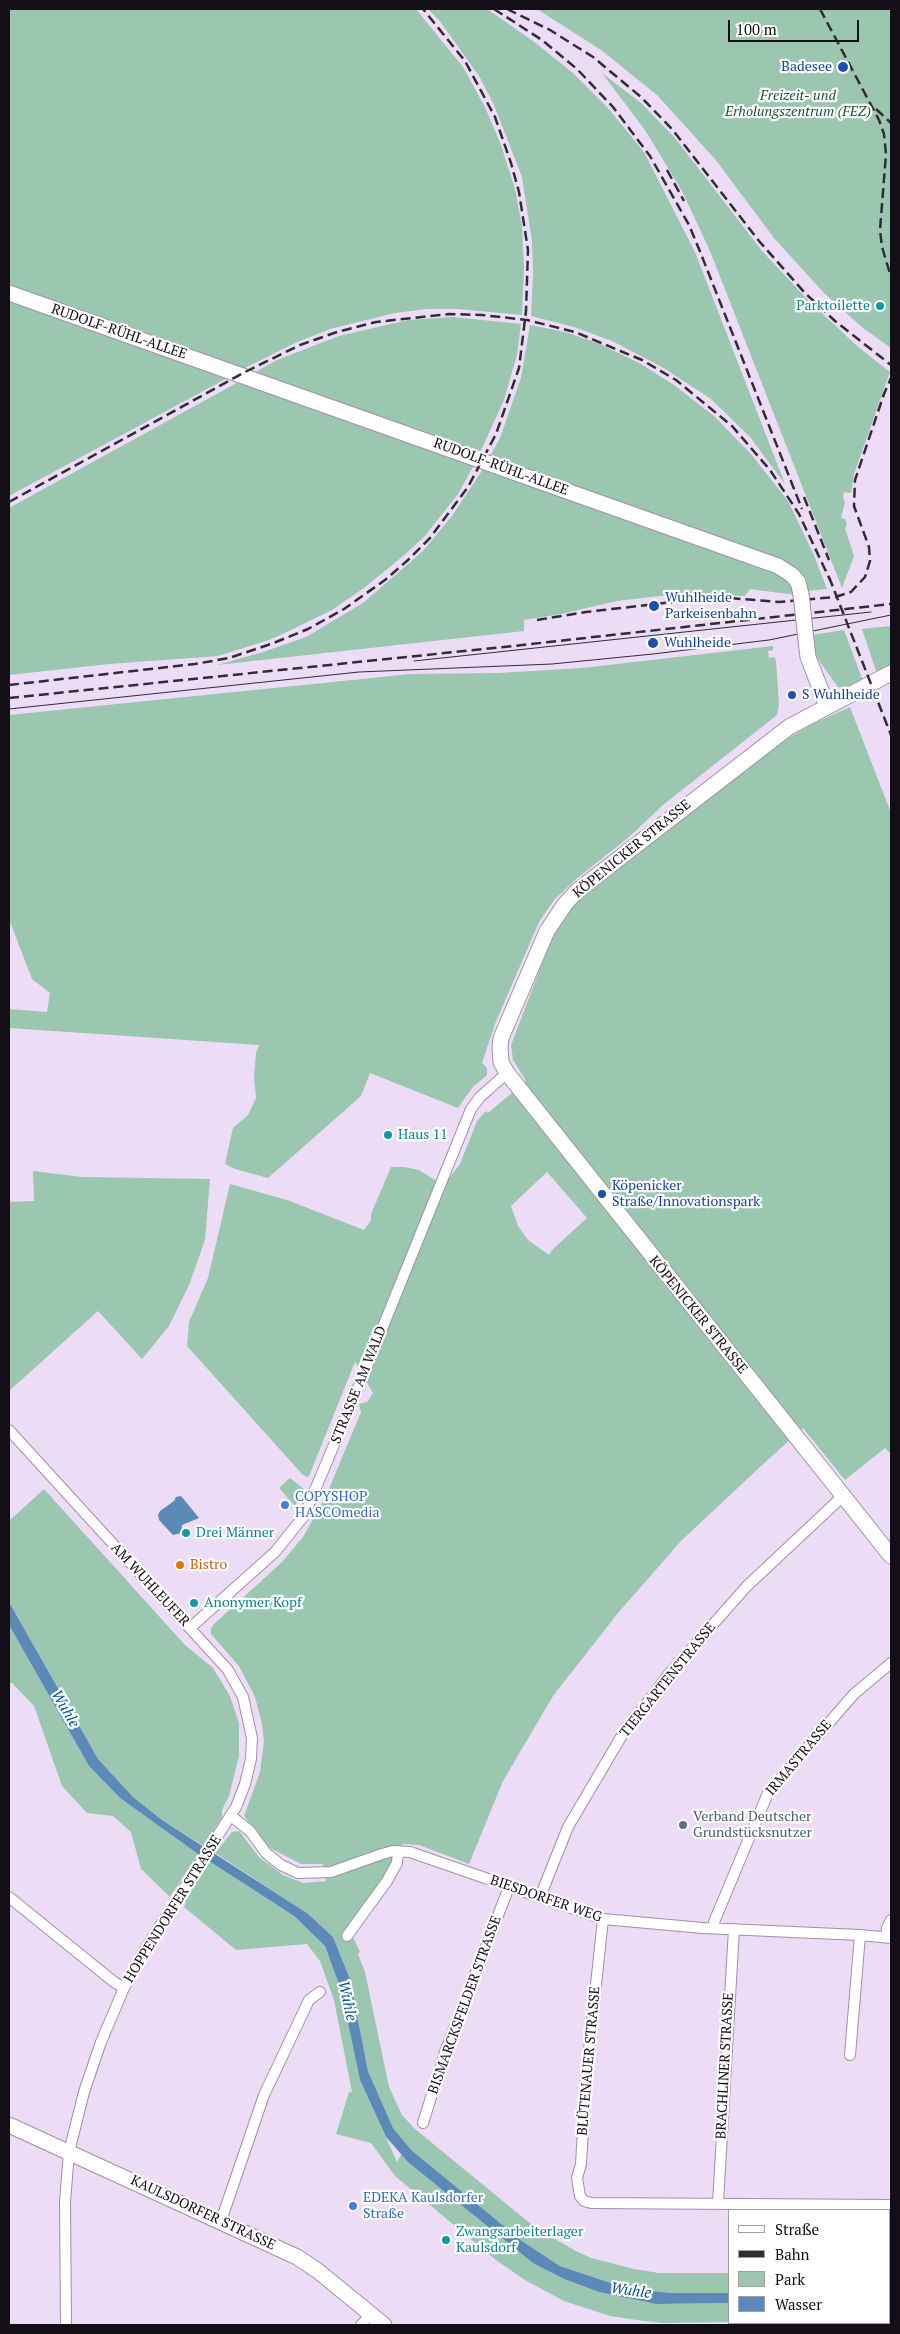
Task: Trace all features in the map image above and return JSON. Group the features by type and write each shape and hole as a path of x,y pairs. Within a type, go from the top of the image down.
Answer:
{"main road":[{"name":"RUDOLF-RÜHL-ALLEE","path":"9,293 778,566 792,575 798,582 808,657 827,706"},
{"path":"827,706 891,673"},
{"name":"KÖPENICKER STRASSE","path":"827,706 797,722 773,738 588,882 564,904 547,931 501,1038 501,1062 506,1073 891,1556"},
{"name":"KAULSDORFER STRASSE","path":"9,2125 297,2257 318,2271 366,2320 384,2325"}],"street":[{"name":"STRASSE AM WALD","path":"190,1628 275,1552 304,1516 473,1104 506,1073"},
{"name":"AM WUHLEUFER","path":"9,1430 228,1670 243,1697 251,1730 251,1759"},
{"name":"TIERGARTENSTRASSE","path":"540,1897 568,1827 627,1729 669,1674 741,1593 843,1496"},
{"name":"IRMASTRASSE","path":"714,1928 714,1922 768,1793 854,1694 891,1663"},
{"name":"HOPPENDORFER STRASSE","path":"66,2325 65,2202 69,2152 93,2064 124,1988 144,1951 231,1816 242,1793 251,1759"},
{"name":"BIESDORFER WEG","path":"231,1816 250,1831 266,1853 281,1865 298,1873 331,1872 364,1860 398,1851 419,1855 603,1919 714,1928 889,1938"},
{"path":"347,1936 387,1881 397,1863 398,1851"},
{"name":"BISMARCKSFELDER STRASSE","path":"424,2123 445,2052 509,1887"},
{"path":"9,1897 114,1982 124,1988"},
{"name":"BLÜTENAUER STRASSE","path":"603,1919 586,2084 581,2164 576,2178 580,2196 584,2201 591,2203 718,2203"},
{"path":"889,1938 887,1928 891,1920"},
{"name":"BRACHLINER STRASSE","path":"718,2203 734,1929"},
{"path":"850,2056 860,1935"},
{"path":"221,2221 264,2095 309,2000 320,1992"},
{"path":"718,2203 891,2205"}],"green space":[{"path":"9,9 416,9 463,67 485,107 501,145 515,189 522,226 524,267 522,315 458,309 426,309 395,313 330,329 295,343 241,370 9,289"},
{"path":"428,9 487,9 533,41 573,73 608,108 644,152 695,252 785,484 750,437 711,399 662,367 612,341 574,327 531,316 532,241 522,177 494,105 479,76 439,20"},
{"name":"Freizeit- und Erholungszentrum (FEZ)","path":"537,9 891,9 891,348 863,328 824,293 774,238 715,159 657,95 601,50"},
{"path":"602,73 641,103 675,138 762,251 808,300 857,346 890,372 854,474 851,493 844,492 845,502 841,518 845,519 847,525 845,528 854,556 842,588 710,251 682,191 645,130"},
{"path":"9,298 231,376 9,496"},
{"path":"453,317 521,324 517,355 504,400 479,455 252,374 277,360 339,336 408,320"},
{"path":"530,325 565,332 598,343 641,364 674,385 714,416 751,454 788,501 813,553 827,589 807,591 803,578 489,458 500,438 521,378"},
{"path":"242,380 475,463 458,494 424,537 402,557 364,588 332,610 289,631 269,640 218,656 109,664 9,675 9,508"},
{"name":"Wuhlheide","path":"485,466 776,574 785,578 792,585 795,595 750,589 745,596 684,593 617,601 561,614 524,620 524,631 217,665 306,637 363,603 423,551 452,516"},
{"path":"891,626 891,666 877,674 862,629"},
{"path":"844,630 863,681 842,688 838,687 815,655 812,635"},
{"name":"Wuhlheide","path":"773,646 773,650 768,651 769,658 774,657 776,660 779,705 777,715 663,805 629,837 575,880 554,900 539,922 495,1024 482,1063 487,1068 487,1075 472,1088 458,1108 370,1073 361,1096 268,1178 235,1169 225,1164 233,1128 248,1115 256,1098 254,1077 256,1053 259,1045 9,1028 9,1009 47,1012 50,993 32,979 9,919 9,715 411,674 498,673 582,668"},
{"path":"850,707 891,813 891,1454 885,1448 845,1480 803,1428 681,1541 618,1613 553,1696 503,1781 469,1864 419,1845 402,1844 395,1864 353,1937 360,1952 358,1954 365,1972 389,2087 402,2115 415,2129 537,2229 576,2251 591,2258 659,2273 728,2273 728,2293 673,2293 629,2289 560,2266 522,2241 411,2151 409,2163 533,2263 564,2279 599,2292 656,2304 728,2303 728,2322 662,2323 610,2316 564,2301 525,2280 496,2260 395,2176 371,2143 336,2134 349,2092 352,2092 334,2000 320,1961 307,1944 236,1950 184,1907 186,1903 184,1901 210,1862 294,1916 325,1946 341,1990 360,2080 397,2162 406,2145 393,2128 368,2071 350,1979 333,1937 307,1913 215,1853 232,1832 239,1831 259,1857 283,1875 303,1883 326,1881 323,1864 301,1864 268,1847 244,1816 260,1772 264,1741 262,1724 255,1697 239,1666 211,1634 211,1629 213,1625 282,1562 303,1537 326,1496 361,1412 359,1404 367,1402 373,1393 355,1362 307,1477 302,1474 187,1346 189,1322 208,1278 230,1184 287,1200 364,1230 371,1220 371,1214 391,1167 419,1170 435,1180 449,1178 460,1164 477,1121 486,1111 488,1113 526,1081 513,1060 511,1045 553,935 569,911 594,887 777,745 812,724","holes":["547,1172 587,1218 553,1249 549,1255 528,1240 518,1226 511,1206"]},
{"path":"33,1171 82,1177 210,1179 205,1240 189,1285 169,1326 142,1359 98,1311 9,1391 9,1202 34,1201"},
{"path":"290,1478 304,1489 295,1506 279,1488"},
{"path":"44,1489 185,1645 213,1668 230,1696 239,1723 239,1756 229,1796 222,1810 222,1817 204,1846 162,1820 133,1797 98,1759 9,1602 9,1521"},
{"path":"9,1625 89,1766 120,1798 198,1854 170,1897 141,1869 131,1832 113,1816 87,1813 62,1786 34,1706 12,1683 9,1683"}],"water":[{"path":"181,1496 199,1518 182,1525 181,1533 173,1535 159,1520 158,1515 176,1497"},
{"name":"Wuhle","path":"9,1602 98,1759 133,1797 162,1820 307,1913 333,1937 350,1979 368,2071 393,2128 411,2150 522,2241 560,2266 629,2289 673,2293 728,2293 728,2303 656,2304 599,2292 564,2279 533,2263 409,2163 386,2137 360,2080 341,1990 325,1946 294,1916 198,1854 120,1798 89,1766 9,1625"}],"tram line":[{"path":"414,661 871,612"},
{"path":"9,709 359,672 552,664 653,654 769,640 891,615"}],"railway":[{"path":"9,685 195,664 229,658 308,629 344,609 385,580 408,560 430,538 468,487 496,434 519,368 526,311 528,250 519,192 495,117 465,61 423,9"},
{"path":"494,9 542,40 577,69 613,107 650,156 689,225 802,509"},
{"path":"507,9 550,30 593,57 641,97 672,129 759,241 805,293 835,321 891,365"},
{"path":"820,9 879,120 884,134 886,154 880,230 882,247 891,277"},
{"path":"876,109 891,123"},
{"path":"667,170 684,201"},
{"path":"9,502 245,372 300,345 337,332 376,322 449,314 482,315 527,320 575,332 642,360 676,380 732,426 770,470 799,514 831,582"},
{"path":"537,620 586,612 717,597 779,602 835,597 851,592 865,577 870,561 869,547 854,506 855,480 891,378"},
{"path":"804,497 829,560"},
{"path":"829,577 891,735"},
{"path":"9,698 513,646 891,604"}],"place":[{"name":"Badesee","path":"843,67"},
{"name":"Parktoilette","path":"880,306"},
{"name":"Wuhlheide Parkeisenbahn","path":"654,606"},
{"name":"Wuhlheide","path":"653,643"},
{"name":"S Wuhlheide","path":"792,695"},
{"name":"Haus 11","path":"388,1135"},
{"name":"Köpenicker Straße/Innovationspark","path":"602,1194"},
{"name":"COPYSHOP HASCOmedia","path":"285,1505"},
{"name":"Drei Männer","path":"186,1533"},
{"name":"Bistro","path":"180,1565"},
{"name":"Anonymer Kopf","path":"194,1603"},
{"name":"Verband Deutscher Grundstücksnutzer","path":"683,1825"},
{"name":"EDEKA Kaulsdorfer Straße","path":"353,2206"},
{"name":"Zwangsarbeiterlager Kaulsdorf","path":"446,2240"}]}
